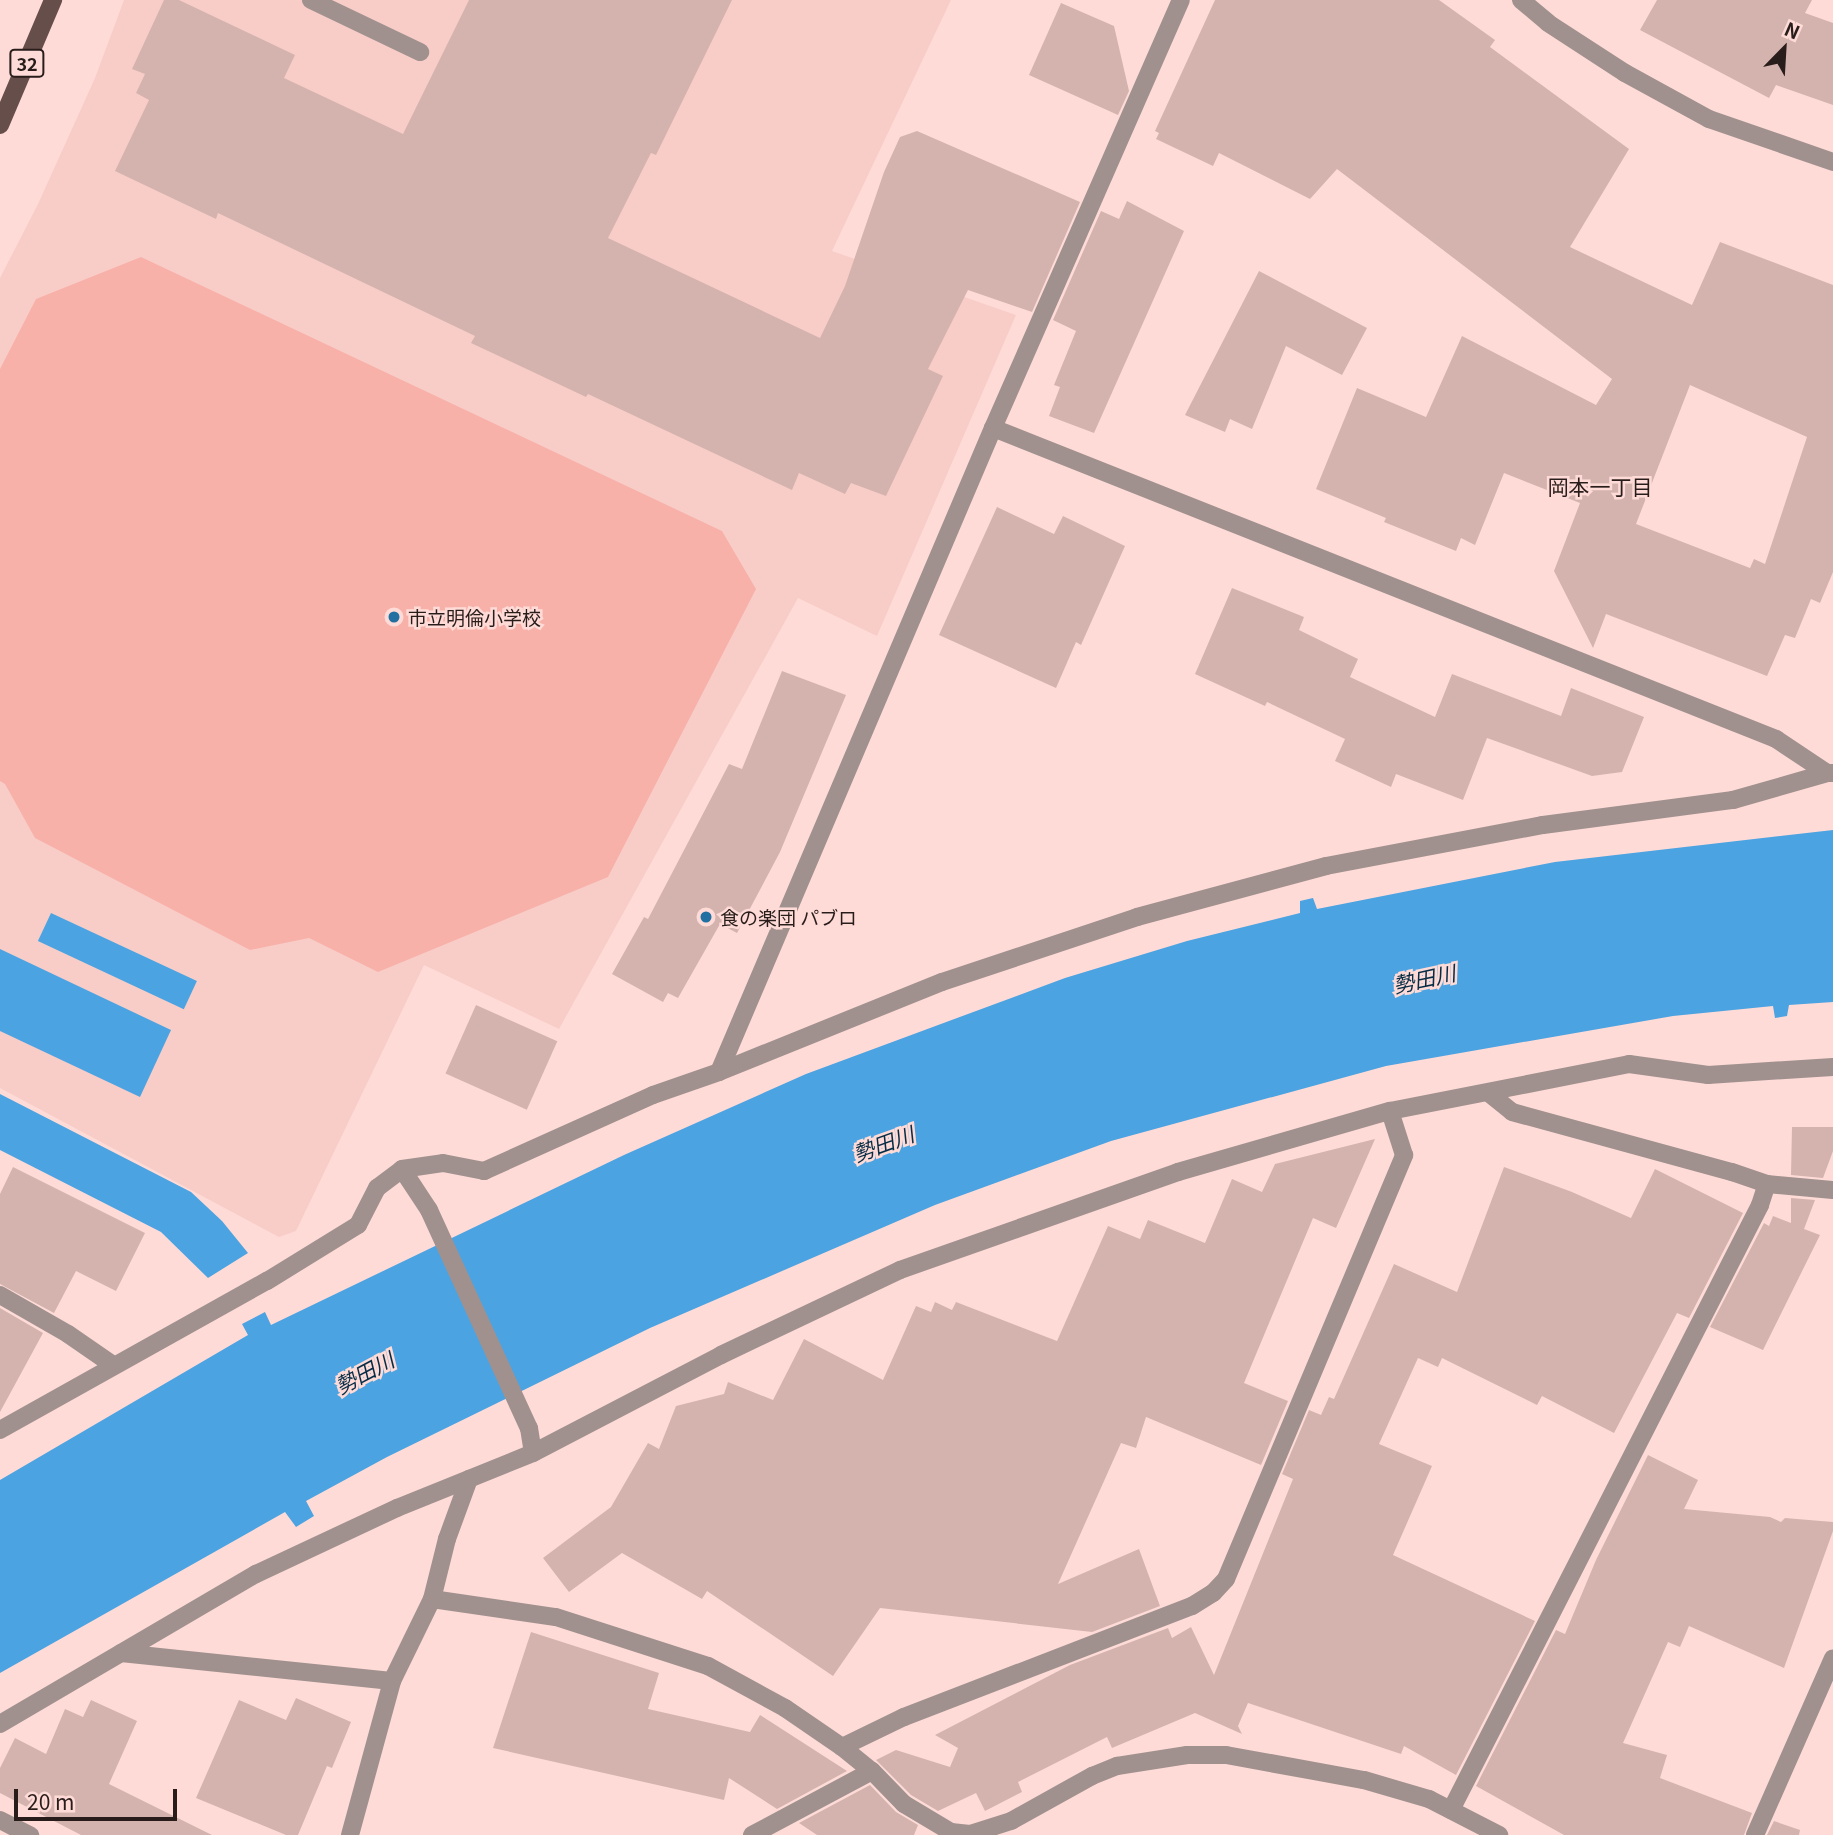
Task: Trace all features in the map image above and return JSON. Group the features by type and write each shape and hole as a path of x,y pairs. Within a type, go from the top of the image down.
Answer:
{"main road":[{"name":"32","path":"0,125 53,0"}],"street":[{"path":"311,0 420,52"},
{"path":"719,1072 993,428 1181,0"},
{"path":"1521,0 1548,23 1625,73 1709,119 1833,162"},
{"path":"993,428 1776,738 1830,773"},
{"path":"0,1430 267,1281 358,1225 377,1188 402,1169 443,1163 484,1171 653,1095 719,1072 942,982 1137,917 1326,866 1543,825 1733,800 1830,773"},
{"path":"0,1724 256,1574 397,1508 533,1453 720,1354 900,1270 1178,1172 1390,1111 1490,1094 1629,1064 1707,1075 1833,1067"},
{"path":"1490,1094 1511,1112 1767,1184 1833,1190"},
{"path":"842,1747 904,1717 1192,1606 1226,1580 1404,1154 1390,1111"},
{"path":"402,1169 429,1210 529,1429 533,1453"},
{"path":"1451,1810 1760,1205 1767,1184"},
{"path":"0,1295 68,1334 113,1365"},
{"path":"350,1835 392,1681 432,1599 447,1539 469,1479"},
{"path":"432,1599 556,1617 708,1666 785,1707 872,1771 904,1804 951,1832 970,1834 1011,1821 1091,1776 1117,1766 1187,1755 1226,1755 1364,1780 1429,1799 1499,1835"},
{"path":"121,1653 392,1681"},
{"path":"1755,1835 1833,1658"},
{"path":"752,1835 872,1771"},
{"path":"0,1820 30,1835"}],"shaded area":[{"name":"市立明倫小学校","path":"124,0 951,0 832,251 1016,315 877,636 798,598 559,1029 424,965 296,1231 279,1237 0,1088 0,278 38,204 95,78"},
{"path":"141,257 722,531 756,589 608,877 378,972 309,938 250,950 35,838 5,784 0,781 0,369 36,299"}],"water":[{"name":"勢田川","path":"1833,830 1833,1002 1789,1005 1787,1016 1775,1018 1773,1006 1673,1016 1386,1066 1111,1141 935,1205 650,1328 387,1457 306,1501 314,1516 296,1527 285,1512 0,1673 0,1480 248,1335 242,1324 265,1312 271,1325 624,1155 806,1074 1065,978 1187,941 1300,913 1300,901 1313,898 1317,909 1555,862"},
{"path":"51,913 197,981 184,1009 38,941"},
{"path":"0,949 171,1030 140,1097 0,1031"},
{"path":"0,1094 191,1192 222,1221 248,1253 208,1278 161,1232 0,1150"}],"building":[{"path":"164,0 179,0 295,55 284,78 403,134 469,0 732,0 656,155 651,153 608,238 820,338 845,286 884,172 900,137 917,131 1080,202 1032,312 968,290 928,369 943,376 886,496 851,483 845,494 799,473 792,490 588,394 586,397 471,343 475,336 218,213 216,219 115,171 149,100 136,93 145,74 132,69"},
{"path":"1215,0 1439,0 1495,40 1490,47 1629,149 1570,247 1692,305 1720,242 1833,285 1833,572 1820,603 1811,599 1795,638 1785,635 1767,676 1606,614 1593,648 1554,571 1580,503 1504,473 1475,545 1461,538 1456,551 1384,522 1386,518 1316,489 1357,388 1426,417 1462,336 1596,405 1612,379 1337,169 1310,199 1219,153 1213,166 1156,139 1159,133 1155,131","holes":["1690,385 1807,437 1765,564 1754,559 1750,568 1636,524"]},
{"path":"1657,0 1812,0 1805,13 1833,23 1833,105 1776,85 1769,98 1640,30"},
{"path":"1061,3 1114,26 1129,91 1118,115 1029,75"},
{"path":"1127,201 1184,231 1094,433 1049,416 1060,387 1054,385 1076,331 1053,320 1101,211 1119,219"},
{"path":"1259,271 1367,328 1342,375 1286,346 1252,429 1230,419 1225,432 1185,415"},
{"path":"997,507 1054,534 1063,516 1125,546 1081,645 1076,642 1056,688 939,635"},
{"path":"1232,588 1304,617 1299,630 1358,659 1350,677 1435,717 1452,674 1561,716 1571,688 1644,717 1622,772 1592,776 1487,738 1463,800 1396,774 1391,787 1335,761 1345,739 1267,702 1265,706 1195,674"},
{"path":"782,671 846,695 780,852 737,933 720,924 678,998 668,993 663,1002 612,974 644,917 648,919 729,764 742,769"},
{"path":"476,1005 557,1041 527,1110 445,1074"},
{"path":"1792,1127 1833,1127 1833,1151 1823,1178 1791,1175"},
{"path":"1375,1139 1336,1228 1313,1218 1244,1383 1288,1401 1261,1465 1146,1417 1136,1448 1121,1443 1058,1584 1139,1549 1160,1606 1092,1632 880,1608 833,1676 707,1591 702,1599 622,1553 569,1592 543,1558 611,1507 648,1443 659,1449 676,1406 724,1394 728,1382 773,1400 804,1339 883,1380 916,1306 931,1312 935,1302 952,1310 956,1302 1057,1341 1108,1226 1140,1239 1148,1220 1205,1243 1232,1179 1262,1192 1275,1164"},
{"path":"13,1167 145,1233 116,1291 76,1271 54,1313 0,1284 0,1194"},
{"path":"1504,1167 1572,1192 1631,1218 1655,1169 1743,1213 1689,1318 1677,1313 1614,1433 1542,1396 1537,1405 1442,1358 1438,1367 1418,1358 1379,1444 1432,1466 1393,1555 1535,1621 1456,1775 1404,1746 1401,1754 1248,1703 1238,1726 1242,1734 1195,1713 1112,1748 1107,1737 1018,1782 1022,1792 985,1811 976,1793 938,1811 911,1795 876,1760 896,1750 950,1767 958,1748 935,1735 1070,1665 1168,1628 1172,1638 1191,1627 1214,1675 1293,1479 1282,1474 1309,1410 1321,1415 1329,1397 1334,1399 1394,1264 1457,1292"},
{"path":"1791,1198 1815,1200 1804,1229 1820,1235 1763,1350 1710,1327 1764,1223 1769,1226 1773,1216 1791,1223"},
{"path":"0,1308 43,1333 0,1412"},
{"path":"1648,1455 1698,1480 1684,1509 1770,1517 1781,1522 1785,1518 1833,1522 1833,1531 1784,1668 1689,1626 1680,1647 1668,1642 1623,1743 1667,1755 1660,1778 1752,1813 1744,1835 1564,1835 1476,1786 1556,1630 1565,1634 1596,1560"},
{"path":"531,1632 659,1673 648,1709 750,1732 760,1715 847,1771 777,1809 729,1778 724,1800 493,1748"},
{"path":"296,1698 351,1722 332,1768 327,1766 298,1835 286,1835 196,1798 239,1700 286,1720"},
{"path":"91,1700 137,1721 109,1784 212,1835 81,1835 0,1793 0,1768 15,1738 46,1754 65,1709 83,1717"},
{"path":"870,1785 896,1812 918,1825 914,1835 817,1835 799,1823"},
{"path":"1774,1821 1800,1830 1799,1835 1767,1835"}],"place":[{"name":"市立明倫小学校","path":"394,617"},
{"name":"食の楽団 パブロ","path":"706,917"}],"district":[{"name":"岡本一丁目","path":"1600,486"}]}
